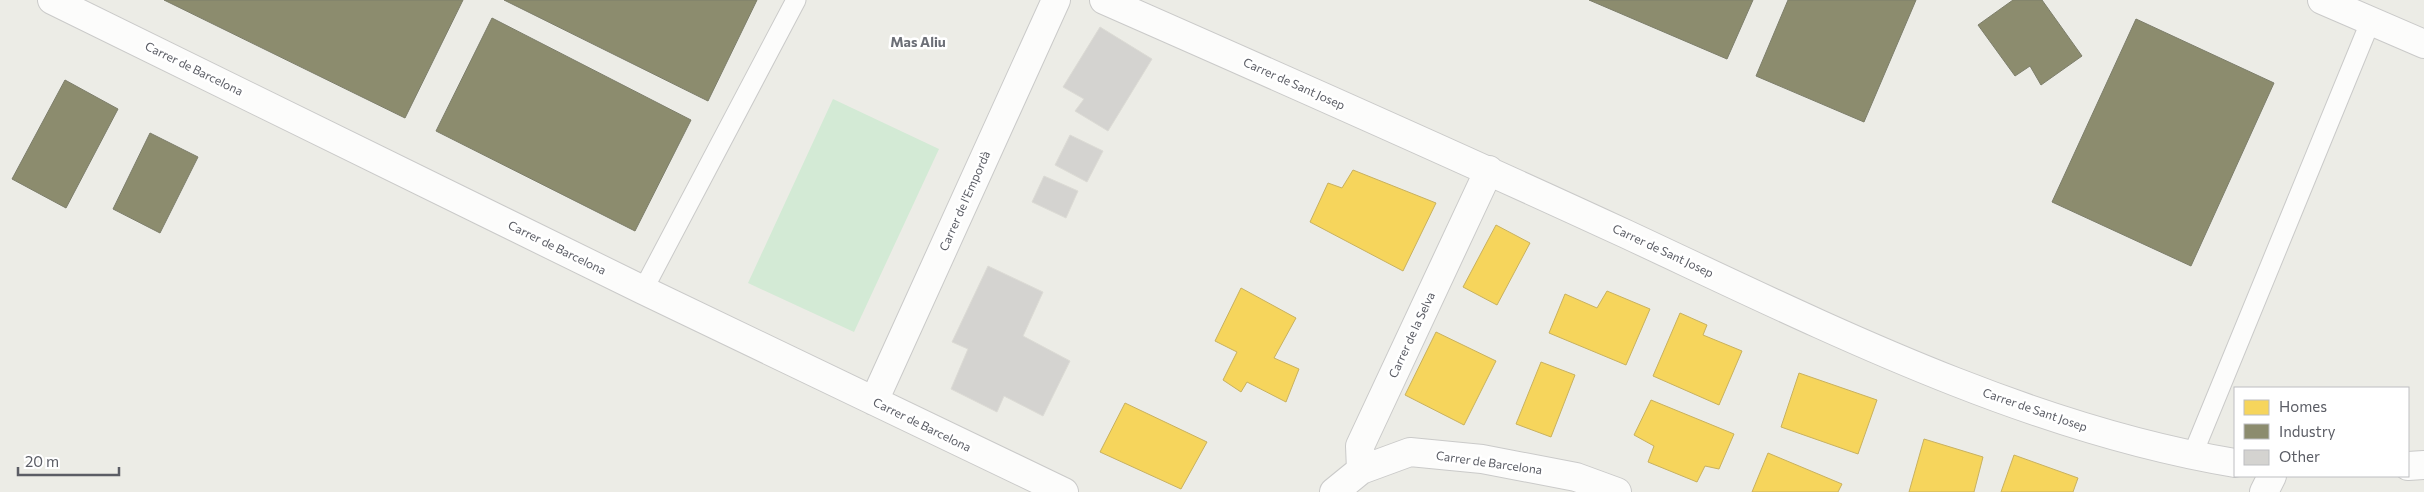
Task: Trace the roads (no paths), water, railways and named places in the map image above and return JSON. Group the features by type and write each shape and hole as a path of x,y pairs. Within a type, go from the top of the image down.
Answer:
{"street":[{"name":"Carrer de Barcelona","path":"52,0 643,290 1064,492"},
{"name":"Carrer de l'Empordà","path":"874,402 1056,0"},
{"name":"Carrer de Sant Josep","path":"1104,0 1489,170 1794,312 1972,388 2103,434 2192,456 2234,463"},
{"path":"2322,0 2373,10 2424,44"},
{"name":"Carrer de la Selva","path":"1361,470 1360,446 1489,170"},
{"name":"Carrer de Barcelona","path":"1361,470 1410,452 1482,459 1576,477 1617,492"},
{"path":"2409,466 2424,465"},
{"path":"1334,492 1361,470"},
{"path":"2264,492 2272,477"}],"lane":[{"path":"643,290 796,0"},
{"path":"2192,456 2373,10"}],"district":[{"name":"Mas Aliu","path":"918,42"}]}
